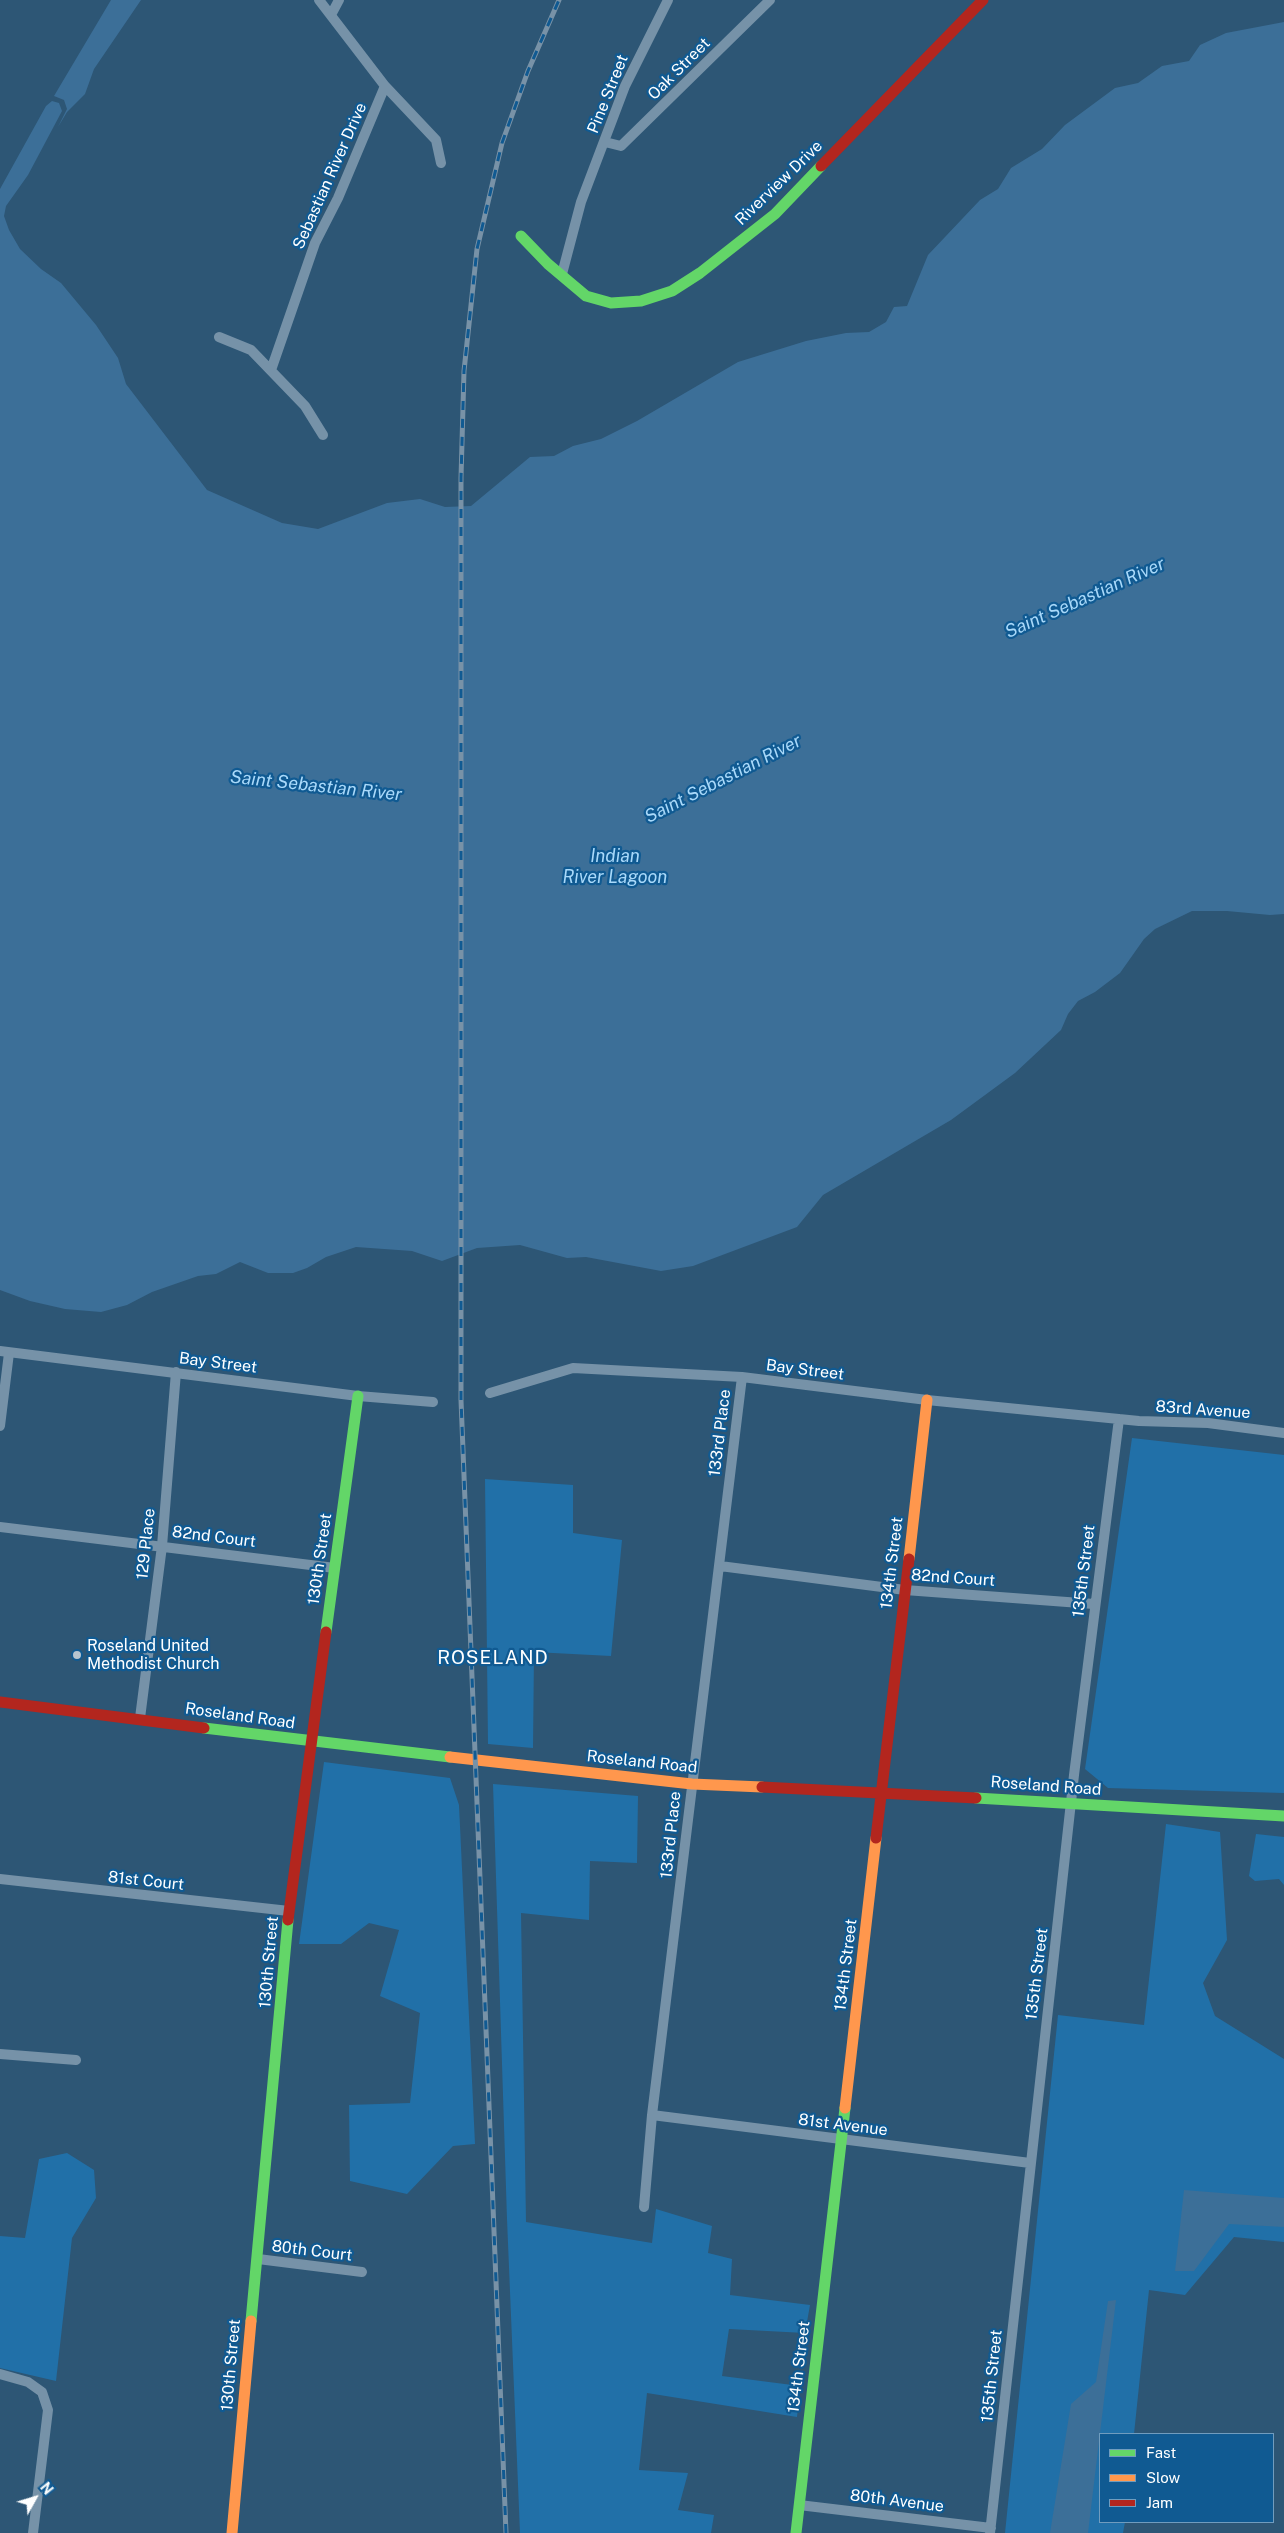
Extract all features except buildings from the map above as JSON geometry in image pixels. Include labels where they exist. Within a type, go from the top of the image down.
[{"type":"street","points":[[319,0],[385,86],[436,140],[441,163]]},
{"type":"street","points":[[332,15],[339,0]]},
{"type":"street","name":"Pine Street","points":[[562,274],[581,202],[625,86],[668,0]]},
{"type":"street","name":"Oak Street","points":[[604,142],[621,146],[770,0]]},
{"type":"street","name":"Riverview Drive","points":[[521,236],[548,264],[586,296],[611,303],[641,301],[672,291],[700,273],[775,214],[945,37],[984,0]]},
{"type":"street","name":"Sebastian River Drive","points":[[271,370],[315,243],[338,198],[385,86]]},
{"type":"street","points":[[219,337],[250,350],[305,406],[323,435]]},
{"type":"street","points":[[0,1426],[5,1352]]},
{"type":"street","name":"Bay Street","points":[[5,1352],[358,1396],[433,1402]]},
{"type":"street","name":"Bay Street","points":[[490,1393],[573,1368],[742,1377],[927,1400],[1120,1419]]},
{"type":"street","name":"129 Place","points":[[140,1718],[162,1546],[176,1372]]},
{"type":"street","name":"133rd Place","points":[[644,2207],[652,2115],[742,1377]]},
{"type":"street","name":"130th Street","points":[[232,2533],[289,1911],[358,1396]]},
{"type":"street","name":"134th Street","points":[[796,2533],[927,1400]]},
{"type":"street","name":"83rd Avenue","points":[[1120,1419],[1208,1422],[1284,1433]]},
{"type":"street","name":"135th Street","points":[[990,2530],[1094,1604],[1120,1419]]},
{"type":"street","name":"82nd Court","points":[[0,1527],[335,1568]]},
{"type":"street","name":"82nd Court","points":[[720,1566],[905,1590],[1094,1604]]},
{"type":"street","name":"Roseland Road","points":[[0,1702],[140,1718],[312,1742],[692,1784],[883,1792],[1284,1816]]},
{"type":"street","name":"81st Court","points":[[0,1880],[289,1911]]},
{"type":"street","points":[[0,2054],[76,2060]]},
{"type":"street","name":"81st Avenue","points":[[652,2115],[1030,2163]]},
{"type":"street","name":"80th Court","points":[[258,2259],[362,2272]]},
{"type":"street","points":[[0,2374],[28,2382],[42,2392],[48,2410],[33,2533]]},
{"type":"street","name":"80th Avenue","points":[[799,2505],[990,2530]]},
{"type":"shaded area","points":[[1132,1438],[1284,1455],[1284,1793],[1108,1788],[1085,1769]]},
{"type":"shaded area","points":[[485,1479],[573,1485],[573,1533],[622,1540],[611,1656],[534,1652],[533,1748],[488,1744]]},
{"type":"shaded area","points":[[324,1762],[450,1778],[459,1805],[475,2144],[453,2146],[407,2194],[350,2181],[349,2105],[410,2103],[420,2013],[380,1996],[399,1930],[369,1923],[341,1944],[299,1944]]},
{"type":"shaded area","points":[[493,1784],[638,1796],[637,1863],[590,1861],[589,1920],[521,1913],[526,2222],[652,2243],[656,2209],[712,2226],[708,2253],[732,2259],[730,2295],[810,2305],[805,2333],[729,2329],[722,2376],[800,2386],[797,2417],[647,2393],[639,2470],[688,2473],[678,2510],[714,2515],[711,2533],[520,2533],[507,2219]]},
{"type":"shaded area","points":[[1166,1824],[1220,1832],[1227,1940],[1203,1983],[1215,2016],[1284,2059],[1284,2242],[1234,2237],[1185,2295],[1149,2290],[1134,2433],[1099,2433],[1099,2523],[1125,2523],[1123,2533],[1005,2533],[1058,2015],[1144,2025]]},
{"type":"shaded area","points":[[1256,1834],[1284,1837],[1284,1885],[1279,1879],[1255,1881],[1249,1876]]},
{"type":"shaded area","points":[[67,2153],[94,2170],[96,2198],[72,2238],[56,2381],[0,2368],[0,2236],[25,2238],[39,2159]]},
{"type":"water","points":[[111,0],[141,0],[94,69],[85,94],[67,112],[58,127],[67,109],[64,100],[54,96]]},
{"type":"water","name":"Indian River Lagoon","points":[[1284,22],[1284,914],[1192,911],[1155,929],[1144,939],[1120,973],[1095,992],[1078,1001],[1068,1014],[1061,1030],[1015,1073],[951,1120],[823,1195],[797,1227],[693,1266],[661,1271],[586,1257],[567,1258],[520,1245],[477,1248],[442,1261],[412,1251],[356,1247],[326,1257],[307,1268],[293,1273],[268,1273],[240,1262],[216,1274],[198,1276],[152,1292],[127,1305],[101,1312],[65,1309],[30,1301],[0,1290],[0,189],[46,106],[52,101],[59,103],[62,111],[28,175],[6,206],[4,216],[9,230],[20,249],[41,269],[61,283],[96,325],[118,358],[126,384],[207,490],[282,523],[318,529],[387,503],[420,499],[445,507],[471,506],[530,457],[554,456],[573,446],[601,439],[637,421],[738,362],[806,341],[846,333],[869,332],[886,322],[894,307],[907,306],[928,255],[980,200],[998,189],[1011,168],[1042,149],[1065,125],[1115,88],[1138,83],[1162,66],[1189,61],[1200,45],[1226,33]]},
{"type":"water","points":[[1184,2190],[1284,2198],[1284,2227],[1229,2224],[1194,2271],[1175,2271]]},
{"type":"water","points":[[1116,2300],[1088,2533],[1050,2533],[1071,2404],[1096,2382],[1108,2301]]},
{"type":"railway","points":[[506,2533],[461,1400],[461,478],[464,371],[477,249],[502,143],[528,71],[559,0]]},
{"type":"traffic: fast","points":[[521,236],[548,264],[586,296],[611,303],[641,301],[672,291],[700,273],[775,214],[821,166]]},
{"type":"traffic: fast","points":[[326,1632],[358,1396]]},
{"type":"traffic: fast","points":[[204,1728],[450,1757]]},
{"type":"traffic: fast","points":[[976,1798],[1284,1816]]},
{"type":"traffic: fast","points":[[251,2321],[288,1920]]},
{"type":"traffic: fast","points":[[796,2533],[845,2108]]},
{"type":"traffic: slow","points":[[909,1559],[927,1400]]},
{"type":"traffic: slow","points":[[450,1757],[692,1784],[762,1787]]},
{"type":"traffic: slow","points":[[845,2108],[876,1838]]},
{"type":"traffic: slow","points":[[232,2533],[251,2321]]},
{"type":"traffic: jam","points":[[821,166],[983,0]]},
{"type":"traffic: jam","points":[[876,1838],[909,1559]]},
{"type":"traffic: jam","points":[[288,1920],[326,1632]]},
{"type":"traffic: jam","points":[[0,1702],[204,1728]]},
{"type":"traffic: jam","points":[[762,1787],[976,1798]]},
{"type":"place","name":"Roseland United Methodist Church","points":[[77,1655]]},
{"type":"district","name":"ROSELAND","points":[[493,1658]]},
{"type":"water label","name":"Saint Sebastian River","points":[[1085,598]]},
{"type":"water label","name":"Saint Sebastian River","points":[[723,779]]},
{"type":"water label","name":"Saint Sebastian River","points":[[316,786]]}]
